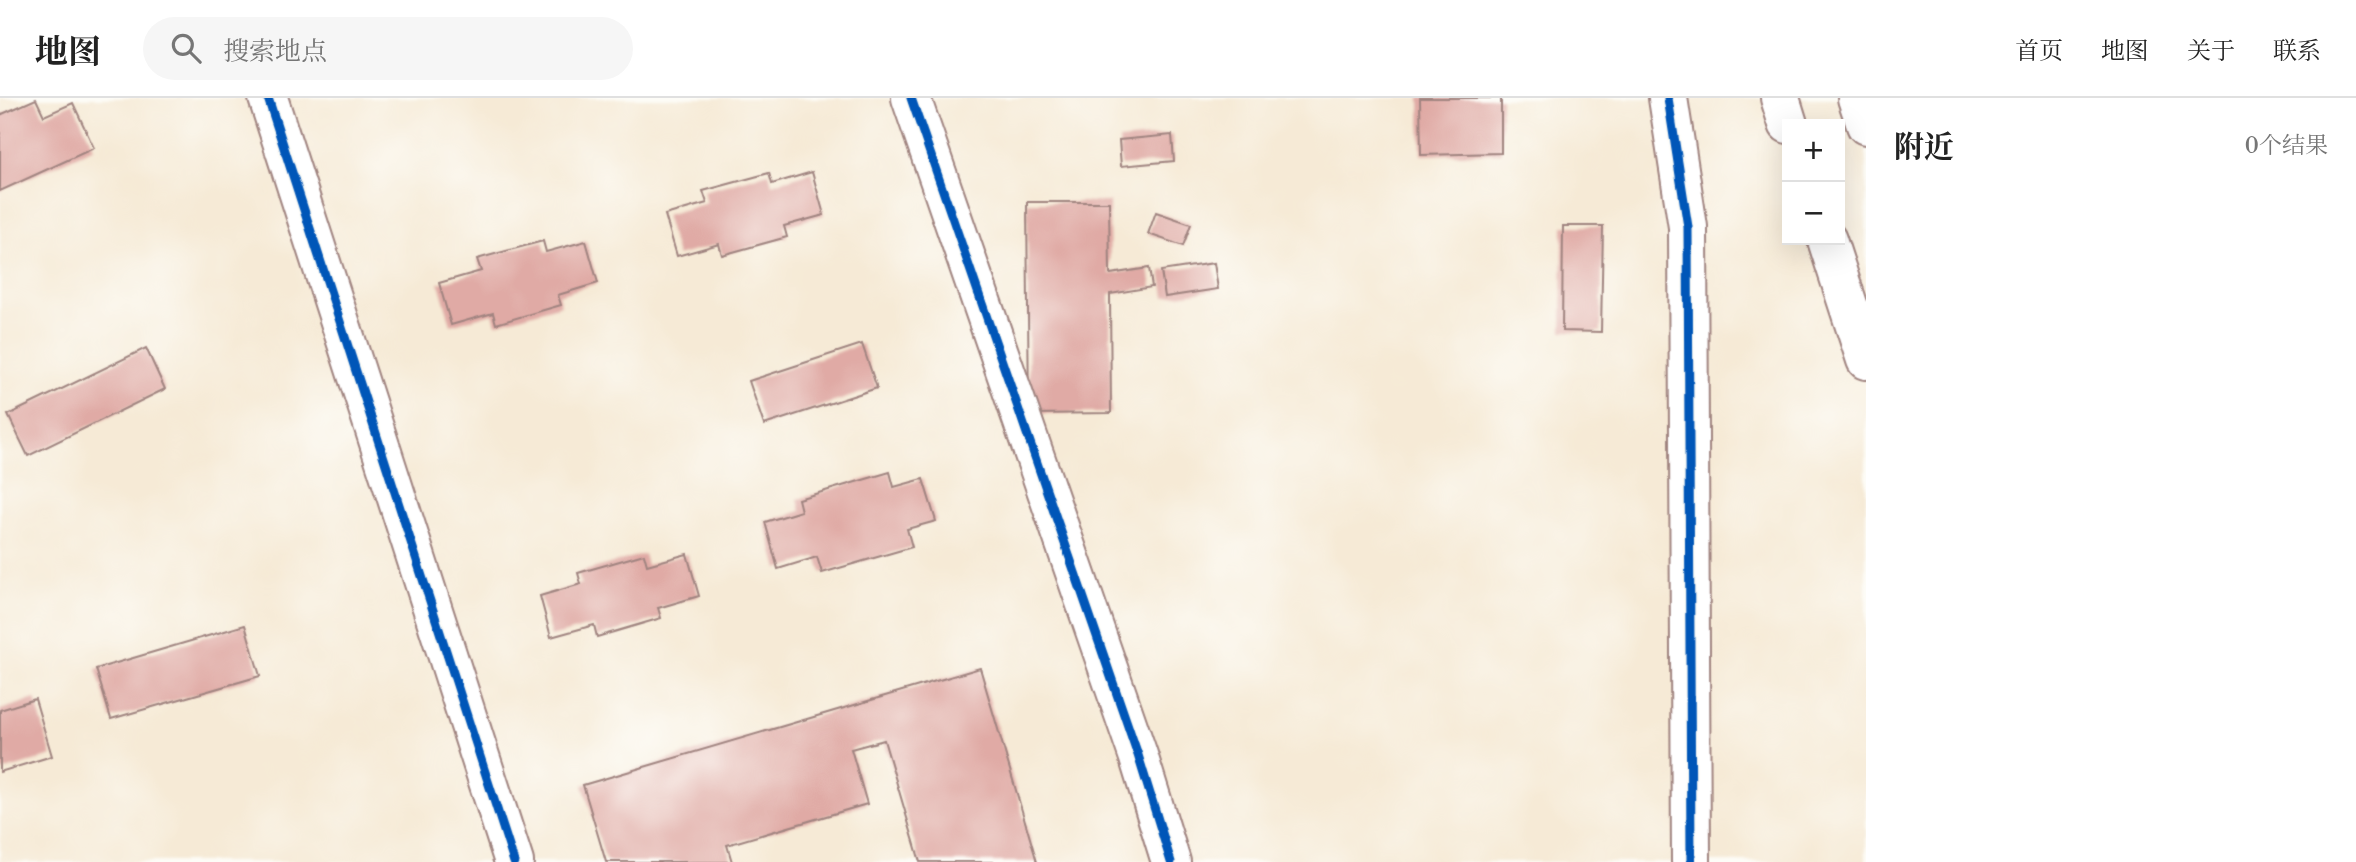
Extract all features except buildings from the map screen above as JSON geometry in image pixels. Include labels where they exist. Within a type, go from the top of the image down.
[{"type":"main road","points":[[268,98],[514,862]]},
{"type":"main road","points":[[911,98],[1138,755],[1171,862]]},
{"type":"main road","points":[[1668,98],[1688,227],[1690,862]]},
{"type":"main road","points":[[1780,98],[1786,119]]},
{"type":"main road","points":[[1857,98],[1866,125]]},
{"type":"main road","points":[[1828,245],[1866,360]]},
{"type":"cycle path","points":[[268,98],[514,862]]},
{"type":"cycle path","points":[[911,98],[1138,755],[1171,862]]},
{"type":"cycle path","points":[[1668,98],[1688,227],[1691,862]]}]
